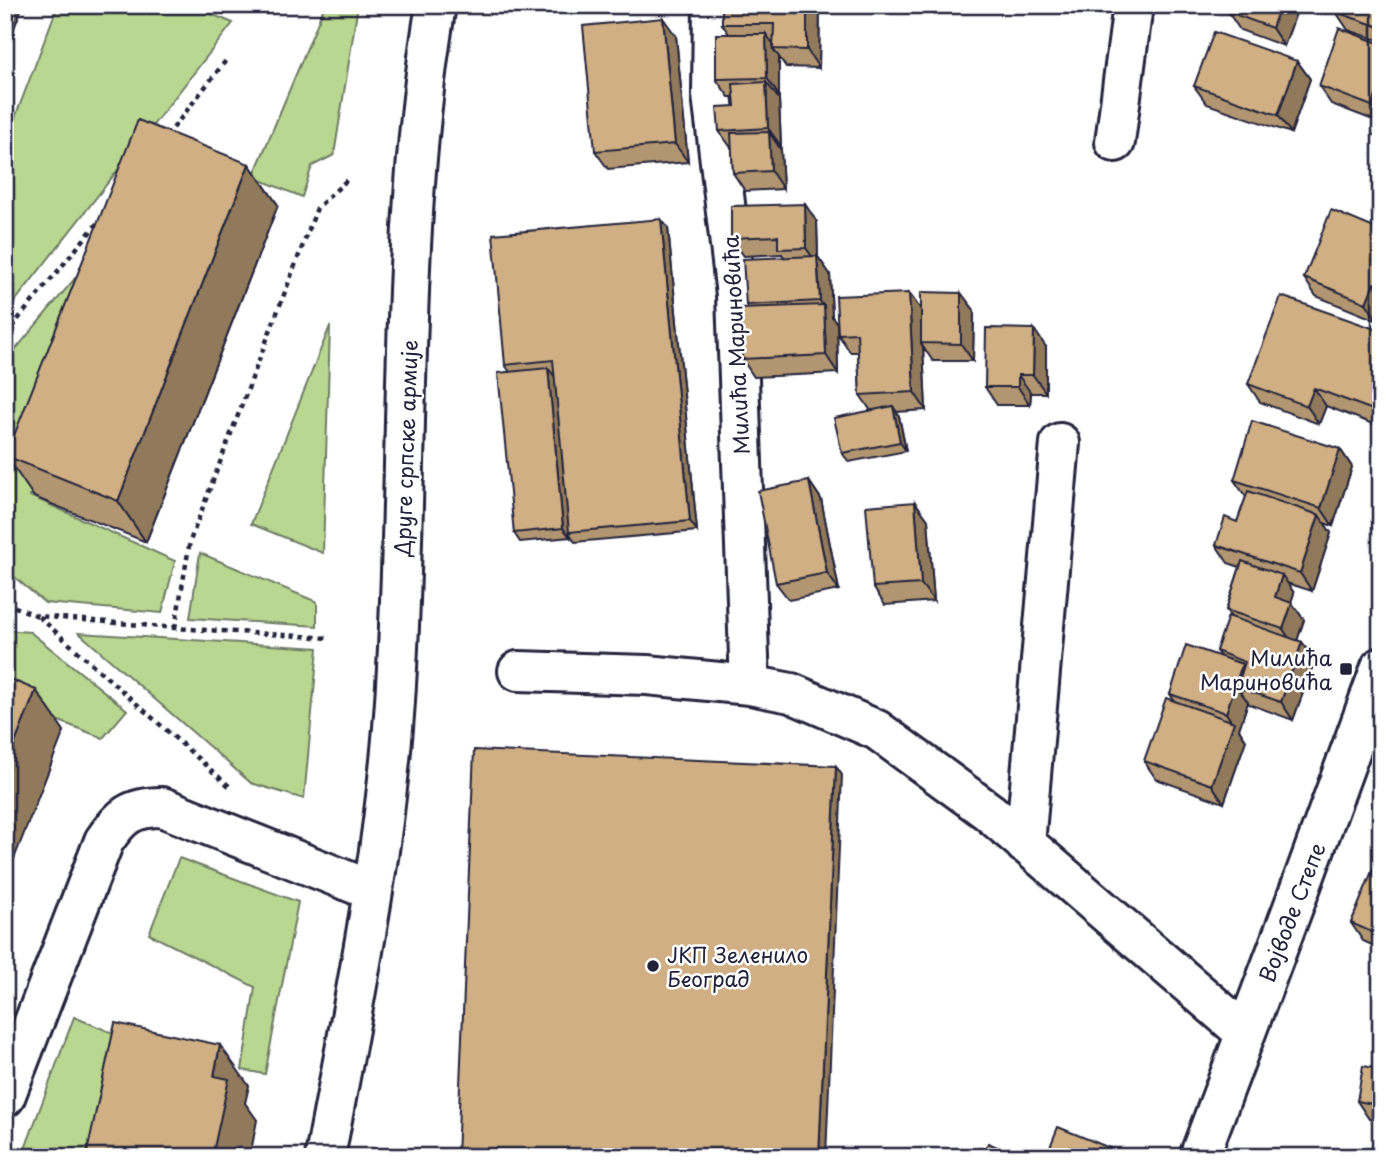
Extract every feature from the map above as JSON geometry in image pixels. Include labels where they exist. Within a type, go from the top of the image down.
[{"type":"street","name":"Друге српске армије","points":[[326,1157],[373,891],[387,788],[396,685],[411,275],[427,61],[436,5]]},
{"type":"street","name":"Милића Мариновића","points":[[713,5],[712,95],[736,295],[750,685]]},
{"type":"street","points":[[1115,142],[1133,5]]},
{"type":"street","points":[[1025,844],[1060,443]]},
{"type":"street","name":"Војводе Степе","points":[[1199,1157],[1381,667]]},
{"type":"street","points":[[518,671],[647,675],[750,685],[791,693],[877,730],[989,812],[1244,1032]]},
{"type":"street","points":[[5,1097],[104,841],[118,820],[131,812],[146,807],[162,807],[373,891]]},
{"type":"path","points":[[158,147],[227,59]]},
{"type":"path","points":[[175,628],[190,541],[317,208],[349,178]]},
{"type":"path","points":[[5,335],[106,212]]},
{"type":"path","points":[[5,603],[38,616],[331,638]]},
{"type":"path","points":[[38,616],[234,792]]},
{"type":"green space","points":[[58,5],[189,5],[233,23],[5,314],[5,144]]},
{"type":"green space","points":[[325,5],[358,5],[334,155],[312,166],[302,197],[253,177]]},
{"type":"green space","points":[[152,186],[30,496],[175,561],[162,613],[45,603],[5,569],[5,362]]},
{"type":"green space","points":[[330,326],[323,553],[251,524]]},
{"type":"green space","points":[[200,553],[317,602],[317,626],[190,618]]},
{"type":"green space","points":[[5,630],[30,632],[127,710],[103,738],[5,700]]},
{"type":"green space","points":[[79,633],[318,648],[304,799],[251,783]]},
{"type":"green space","points":[[179,858],[298,902],[265,1074],[242,1070],[255,987],[149,934]]},
{"type":"green space","points":[[74,1017],[142,1045],[115,1157],[22,1157]]},
{"type":"building","points":[[722,5],[807,5],[807,50],[773,49],[774,24],[722,24]]},
{"type":"building","points":[[1230,5],[1280,5],[1272,28],[1228,12]]},
{"type":"building","points":[[1338,5],[1381,5],[1380,27],[1336,12]]},
{"type":"building","points":[[663,18],[675,144],[595,151],[583,26]]},
{"type":"building","points":[[1339,28],[1381,44],[1381,83],[1372,106],[1319,86]]},
{"type":"building","points":[[1214,32],[1297,61],[1278,115],[1194,86]]},
{"type":"building","points":[[716,34],[766,34],[767,78],[716,79]]},
{"type":"building","points":[[766,82],[768,128],[719,131],[717,107],[735,106],[733,84]]},
{"type":"building","points":[[138,120],[249,164],[118,501],[6,456]]},
{"type":"building","points":[[1381,123],[1381,139],[1374,135]]},
{"type":"building","points":[[769,132],[771,171],[733,173],[731,133]]},
{"type":"building","points":[[805,204],[806,248],[778,249],[778,236],[731,238],[731,206]]},
{"type":"building","points":[[1331,210],[1374,228],[1381,211],[1381,286],[1374,283],[1366,303],[1304,278]]},
{"type":"building","points":[[661,219],[690,521],[569,532],[553,360],[505,365],[493,234]]},
{"type":"building","points":[[817,256],[820,301],[746,305],[743,259]]},
{"type":"building","points":[[921,292],[961,293],[961,344],[921,343]]},
{"type":"building","points":[[909,293],[914,392],[860,395],[857,333],[838,334],[836,296]]},
{"type":"building","points":[[1281,296],[1381,331],[1381,413],[1314,388],[1307,406],[1248,384]]},
{"type":"building","points":[[824,305],[826,355],[742,359],[740,308]]},
{"type":"building","points":[[986,328],[1034,329],[1033,375],[1018,375],[1018,387],[985,387]]},
{"type":"building","points":[[548,368],[563,528],[514,533],[498,373]]},
{"type":"building","points":[[893,406],[900,442],[842,453],[834,418]]},
{"type":"building","points":[[1252,421],[1340,449],[1321,508],[1234,480]]},
{"type":"building","points":[[809,481],[827,573],[776,583],[758,491]]},
{"type":"building","points":[[1248,491],[1319,515],[1300,573],[1216,545],[1225,517],[1237,522]]},
{"type":"building","points":[[915,502],[921,584],[873,587],[866,506]]},
{"type":"building","points":[[1242,561],[1282,575],[1275,597],[1292,603],[1283,629],[1226,610]]},
{"type":"building","points":[[1228,616],[1302,642],[1281,702],[1237,687],[1245,662],[1216,651]]},
{"type":"building","points":[[1186,645],[1242,664],[1226,713],[1170,694]]},
{"type":"building","points":[[5,677],[36,690],[5,768]]},
{"type":"building","points":[[1166,698],[1234,722],[1212,785],[1144,761]]},
{"type":"building","name":"ЈКП Зеленило Београд","points":[[474,750],[836,766],[819,1157],[457,1157]]},
{"type":"building","points":[[1377,859],[1381,860],[1381,936],[1351,923]]},
{"type":"building","points":[[115,1023],[220,1045],[214,1076],[229,1079],[212,1157],[86,1157]]},
{"type":"building","points":[[1363,1066],[1381,1069],[1381,1127],[1374,1126],[1378,1105],[1357,1101]]},
{"type":"building","points":[[1058,1127],[1127,1155],[1046,1157]]},
{"type":"building","points":[[988,1143],[1020,1157],[982,1157]]},
{"type":"place","name":"Милића Мариновића","points":[[1346,669]]},
{"type":"place","name":"ЈКП Зеленило Београд","points":[[653,966]]}]
